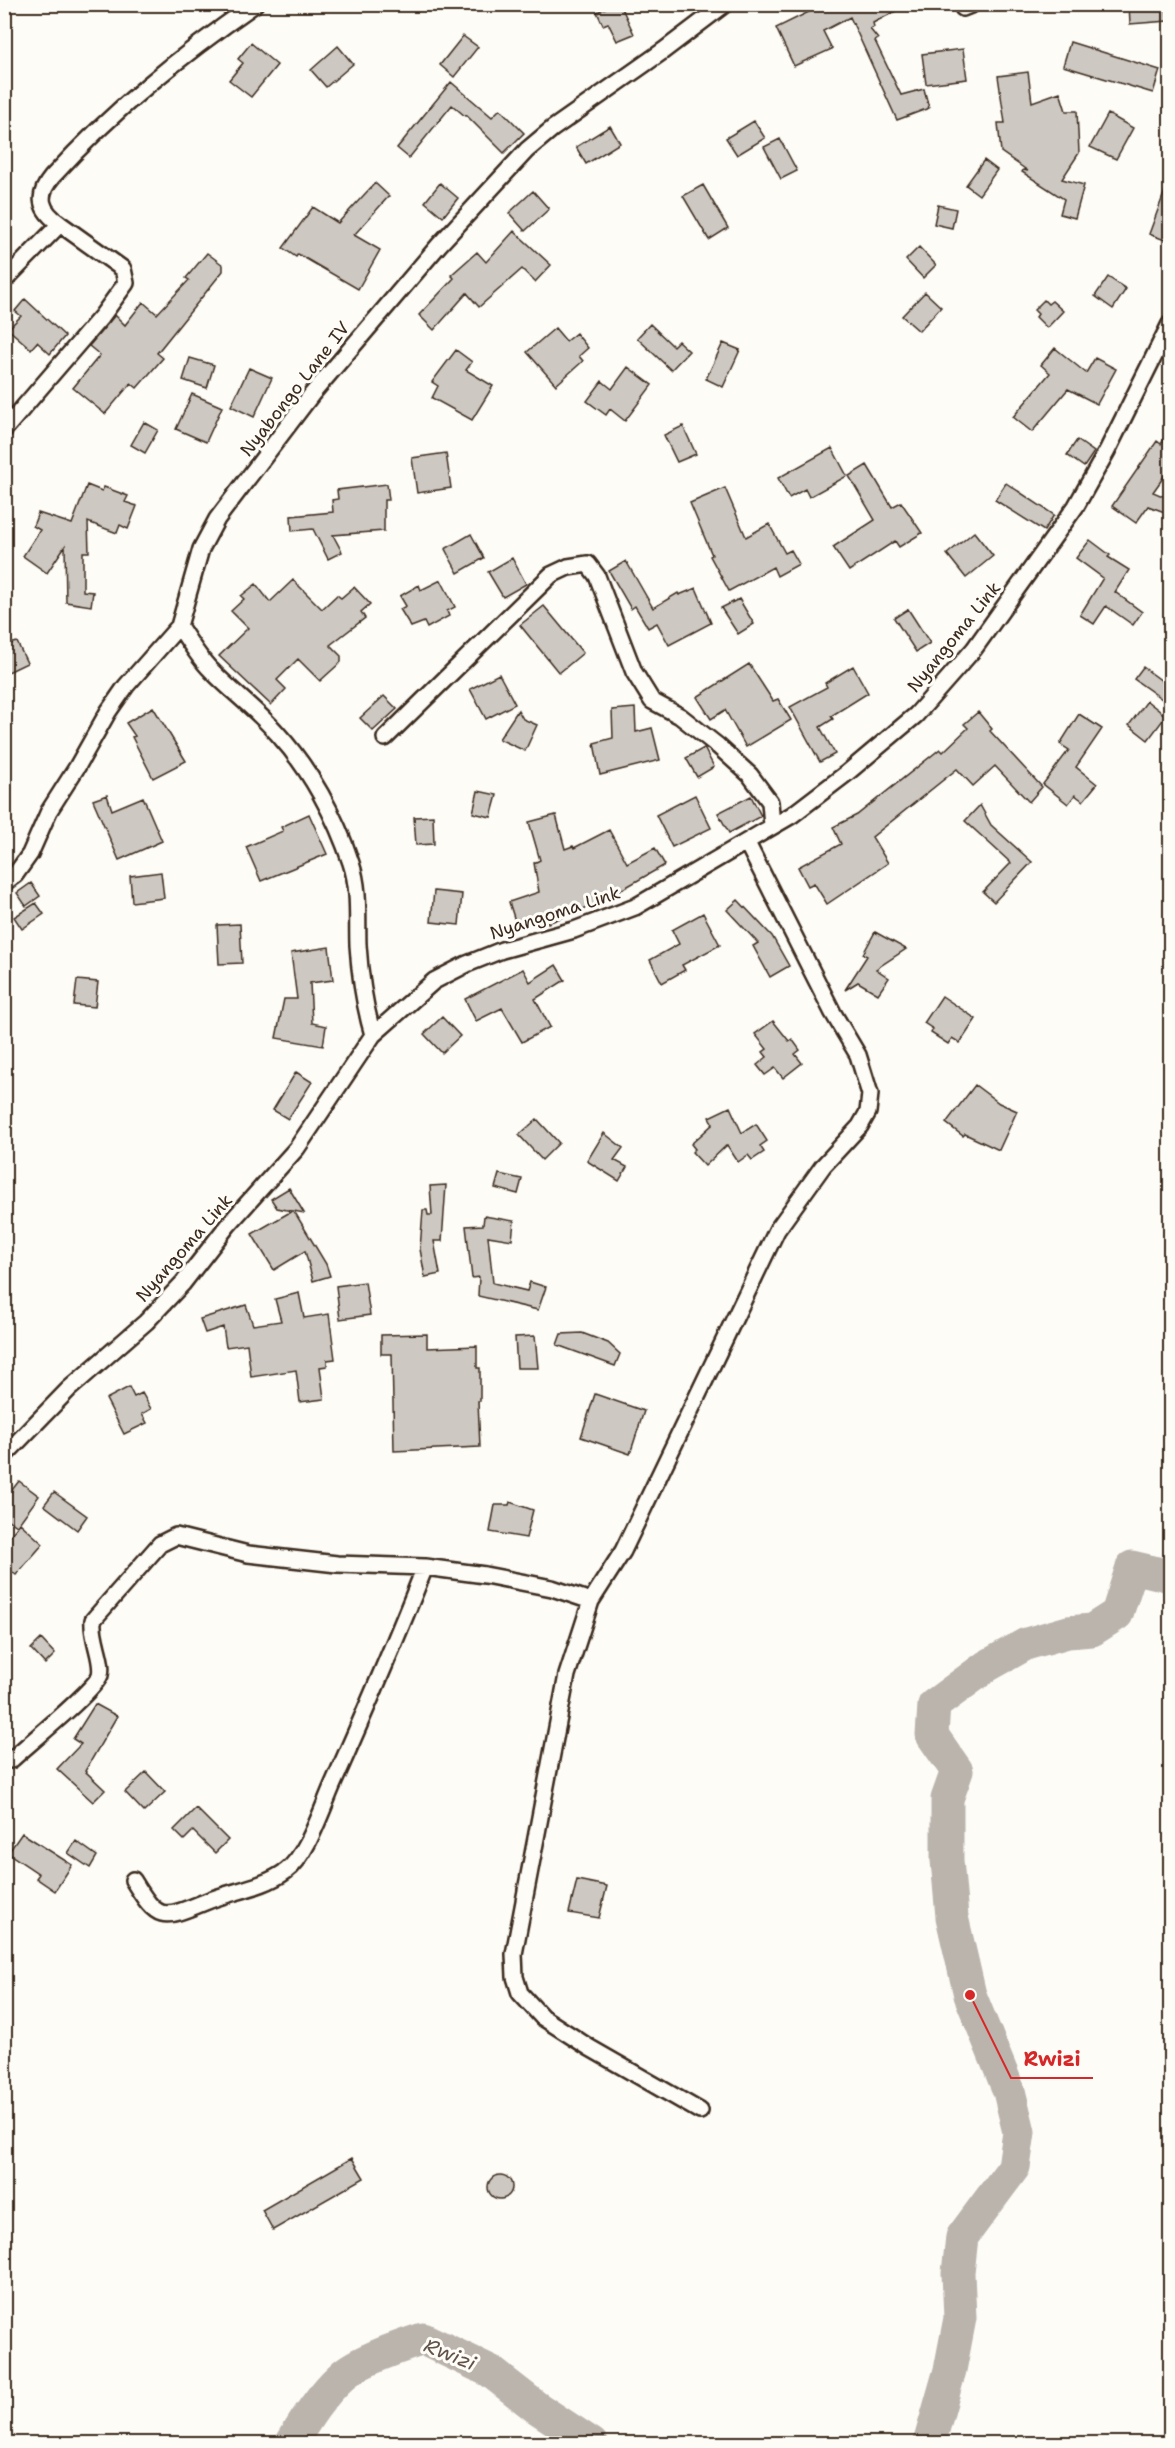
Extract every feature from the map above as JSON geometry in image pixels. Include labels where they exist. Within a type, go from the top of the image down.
[{"type":"street","points":[[4,430],[102,316],[126,283],[126,274],[123,269],[47,215],[41,195],[45,185],[111,115],[211,34],[255,4]]},
{"type":"street","name":"Nyabongo Lane IV","points":[[4,883],[15,875],[30,854],[49,811],[108,712],[126,687],[179,626],[201,549],[218,519],[312,394],[439,245],[527,150],[552,129],[725,4]]},
{"type":"street","points":[[4,281],[60,224]]},
{"type":"street","name":"Nyangoma Link","points":[[4,1456],[69,1389],[146,1322],[183,1283],[228,1226],[297,1148],[373,1035],[434,981],[502,950],[574,930],[635,907],[792,815],[916,715],[974,649],[1076,506],[1107,451],[1170,324]]},
{"type":"street","points":[[385,738],[551,575],[568,567],[588,564],[597,576],[634,672],[652,701],[680,716],[750,775],[770,802],[772,826]]},
{"type":"street","points":[[179,626],[210,669],[275,730],[293,751],[319,793],[341,836],[358,890],[358,945],[362,998],[373,1035]]},
{"type":"street","points":[[700,2111],[590,2048],[542,2017],[520,1993],[515,1977],[515,1944],[565,1685],[591,1601],[623,1551],[777,1230],[823,1166],[860,1126],[868,1112],[870,1094],[858,1055],[833,1013],[747,843]]},
{"type":"street","points":[[11,1760],[87,1691],[100,1675],[100,1661],[92,1632],[93,1620],[160,1544],[168,1538],[176,1536],[190,1538],[248,1554],[337,1564],[425,1567],[552,1588],[591,1601]]},
{"type":"street","points":[[133,1880],[151,1908],[159,1913],[179,1912],[221,1895],[260,1884],[286,1871],[307,1844],[383,1674],[425,1567]]},
{"type":"building","points":[[613,4],[620,4],[634,34],[617,41],[608,23],[603,25],[597,12]]},
{"type":"building","points":[[825,4],[909,4],[873,23],[874,27],[870,29],[878,39],[875,41],[901,95],[924,89],[929,108],[897,120],[850,17],[823,31],[832,49],[794,66],[776,28]]},
{"type":"building","points":[[1129,4],[1167,4],[1168,21],[1130,24]]},
{"type":"building","points":[[463,36],[478,47],[454,77],[440,65]]},
{"type":"building","points":[[1070,42],[1160,70],[1153,93],[1063,66]]},
{"type":"building","points":[[251,43],[277,65],[251,97],[229,80],[243,63],[238,59]]},
{"type":"building","points":[[338,46],[353,64],[326,87],[311,70]]},
{"type":"building","points":[[963,49],[967,79],[926,84],[922,54]]},
{"type":"building","points":[[1028,72],[1032,102],[1060,92],[1066,111],[1077,111],[1079,153],[1062,179],[1084,185],[1075,218],[1060,214],[1064,199],[1022,172],[1023,170],[1028,171],[1001,152],[998,123],[1005,123],[998,76]]},
{"type":"building","points":[[451,82],[492,117],[500,109],[524,133],[504,153],[466,115],[452,105],[409,158],[397,148]]},
{"type":"building","points":[[1108,114],[1133,128],[1116,159],[1090,147]]},
{"type":"building","points":[[754,121],[765,138],[737,155],[726,138]]},
{"type":"building","points":[[610,126],[620,143],[586,164],[576,147]]},
{"type":"building","points":[[780,139],[797,171],[781,179],[764,147]]},
{"type":"building","points":[[984,160],[997,170],[979,195],[966,185]]},
{"type":"building","points":[[1170,181],[1170,242],[1149,234]]},
{"type":"building","points":[[375,183],[389,196],[354,235],[380,250],[358,289],[298,254],[296,257],[283,248],[313,207],[338,223]]},
{"type":"building","points":[[440,183],[458,198],[443,217],[425,202]]},
{"type":"building","points":[[703,185],[728,228],[709,240],[683,196]]},
{"type":"building","points":[[533,191],[549,209],[525,231],[509,213]]},
{"type":"building","points":[[938,205],[956,209],[952,228],[934,224]]},
{"type":"building","points":[[514,231],[551,265],[535,282],[522,269],[479,307],[467,293],[434,330],[419,315],[454,278],[451,275],[477,252],[486,262]]},
{"type":"building","points":[[919,247],[936,265],[923,278],[906,260]]},
{"type":"building","points":[[207,253],[223,265],[223,271],[157,353],[163,358],[137,388],[131,383],[105,414],[73,388],[100,355],[89,346],[115,315],[125,325],[143,302],[157,314],[189,280],[186,278]]},
{"type":"building","points":[[1108,277],[1126,289],[1113,309],[1095,296]]},
{"type":"building","points":[[925,292],[941,307],[919,331],[902,316]]},
{"type":"building","points":[[25,299],[65,336],[50,354],[37,342],[31,349],[8,329],[21,316],[15,311]]},
{"type":"building","points":[[1044,300],[1048,304],[1052,301],[1063,311],[1047,328],[1036,317],[1038,314],[1034,310]]},
{"type":"building","points":[[650,324],[673,346],[678,341],[689,351],[671,370],[637,338]]},
{"type":"building","points":[[555,328],[566,341],[576,333],[588,348],[579,356],[583,361],[556,385],[527,352]]},
{"type":"building","points":[[723,343],[740,350],[723,387],[706,379]]},
{"type":"building","points":[[1055,348],[1086,373],[1095,358],[1116,369],[1097,404],[1068,389],[1032,432],[1013,417],[1050,373],[1041,365]]},
{"type":"building","points":[[456,350],[472,362],[466,370],[493,386],[472,420],[432,398],[438,386],[432,382]]},
{"type":"building","points":[[190,358],[214,365],[207,388],[183,380]]},
{"type":"building","points":[[628,367],[652,385],[625,421],[610,409],[606,415],[587,401],[602,381],[612,389]]},
{"type":"building","points":[[249,368],[272,378],[254,417],[231,406]]},
{"type":"building","points":[[192,394],[222,407],[206,442],[176,429]]},
{"type":"building","points":[[144,422],[158,430],[145,453],[131,445]]},
{"type":"building","points":[[683,426],[696,454],[677,462],[664,435]]},
{"type":"building","points":[[1170,431],[1170,468],[1153,492],[1170,499],[1170,514],[1148,506],[1136,523],[1112,506],[1157,441],[1161,444]]},
{"type":"building","points":[[1077,440],[1094,452],[1084,467],[1067,455]]},
{"type":"building","points":[[832,448],[847,476],[809,497],[805,489],[789,498],[778,478]]},
{"type":"building","points":[[446,453],[451,488],[417,493],[412,458]]},
{"type":"building","points":[[867,465],[892,507],[901,502],[922,533],[899,547],[895,541],[849,571],[833,547],[875,520],[849,476]]},
{"type":"building","points":[[1006,483],[1054,515],[1044,531],[995,500]]},
{"type":"building","points":[[387,484],[389,500],[384,500],[384,531],[333,535],[342,552],[328,559],[313,529],[292,531],[291,516],[333,512],[332,500],[338,499],[337,490]]},
{"type":"building","points":[[87,485],[102,491],[104,487],[128,496],[125,502],[137,506],[128,529],[120,525],[117,533],[88,522],[89,552],[83,552],[83,591],[93,592],[91,606],[66,602],[65,546],[47,573],[23,556],[40,530],[33,526],[38,513],[72,524]]},
{"type":"building","points":[[725,488],[746,537],[769,524],[785,553],[791,550],[799,564],[777,576],[773,567],[729,591],[710,556],[712,555],[690,503]]},
{"type":"building","points":[[974,532],[993,556],[966,578],[947,554]]},
{"type":"building","points":[[471,534],[484,558],[458,573],[445,549]]},
{"type":"building","points":[[1090,540],[1110,555],[1108,557],[1129,570],[1115,592],[1142,612],[1133,625],[1106,606],[1094,624],[1080,615],[1103,578],[1076,558]]},
{"type":"building","points":[[512,558],[526,584],[503,597],[488,572]]},
{"type":"building","points":[[626,561],[653,608],[678,593],[679,595],[696,588],[711,623],[669,645],[657,623],[648,628],[635,606],[631,609],[609,571]]},
{"type":"building","points":[[293,580],[322,609],[337,595],[341,598],[354,587],[370,604],[361,612],[365,618],[330,645],[341,656],[341,662],[320,681],[298,659],[277,680],[286,689],[271,705],[219,656],[248,628],[231,611],[244,599],[241,596],[256,584],[270,602]]},
{"type":"building","points":[[441,580],[455,607],[447,611],[449,616],[427,628],[424,622],[411,627],[400,609],[406,606],[400,596],[419,585],[421,590]]},
{"type":"building","points":[[739,599],[754,624],[738,634],[721,608]]},
{"type":"building","points":[[544,606],[583,653],[559,673],[520,625]]},
{"type":"building","points":[[908,609],[930,643],[916,652],[894,618]]},
{"type":"building","points":[[17,642],[27,663],[4,674],[4,645]]},
{"type":"building","points":[[749,664],[773,701],[778,699],[791,720],[746,747],[725,710],[711,719],[697,697]]},
{"type":"building","points":[[853,666],[868,693],[831,716],[833,719],[820,727],[835,754],[820,762],[790,707],[827,687],[825,683]]},
{"type":"building","points":[[1143,667],[1170,687],[1162,699],[1134,679]]},
{"type":"building","points":[[499,674],[515,704],[486,719],[470,689]]},
{"type":"building","points":[[384,696],[397,709],[373,731],[360,718]]},
{"type":"building","points":[[1147,701],[1166,716],[1148,740],[1129,725]]},
{"type":"building","points":[[153,707],[186,761],[153,778],[132,737],[135,736],[126,723]]},
{"type":"building","points":[[635,708],[636,732],[652,728],[660,760],[600,775],[594,743],[613,738],[612,710]]},
{"type":"building","points":[[518,710],[523,719],[537,725],[525,751],[499,739]]},
{"type":"building","points":[[978,712],[992,729],[990,731],[1042,787],[1029,802],[995,766],[973,786],[957,769],[872,837],[888,863],[827,904],[814,883],[808,886],[798,867],[841,844],[833,827],[857,815],[940,749],[943,752],[968,728],[964,724]]},
{"type":"building","points":[[1079,714],[1102,729],[1076,767],[1097,784],[1083,801],[1075,795],[1068,804],[1043,784],[1069,750],[1060,744]]},
{"type":"building","points":[[704,748],[714,767],[697,777],[686,758]]},
{"type":"building","points":[[478,791],[497,795],[491,817],[473,813]]},
{"type":"building","points":[[107,795],[112,810],[143,797],[162,841],[119,860],[93,800]]},
{"type":"building","points":[[695,795],[711,828],[672,847],[656,815]]},
{"type":"building","points":[[751,796],[761,816],[729,833],[718,813]]},
{"type":"building","points":[[980,805],[991,825],[1032,862],[994,902],[983,892],[1011,863],[965,821]]},
{"type":"building","points":[[309,814],[327,854],[261,881],[246,847],[283,831],[281,827]]},
{"type":"building","points":[[556,815],[565,849],[573,846],[574,848],[609,830],[627,863],[655,848],[665,865],[598,903],[548,923],[545,915],[516,924],[509,902],[539,892],[534,863],[540,860],[529,822]]},
{"type":"building","points":[[433,816],[434,844],[416,845],[414,817]]},
{"type":"building","points":[[161,872],[164,898],[132,902],[130,876]]},
{"type":"building","points":[[31,883],[40,896],[26,906],[17,893]]},
{"type":"building","points":[[434,891],[462,894],[459,925],[431,922]]},
{"type":"building","points":[[738,900],[772,936],[789,966],[770,977],[753,946],[758,943],[727,910]]},
{"type":"building","points":[[36,903],[44,914],[22,929],[14,917]]},
{"type":"building","points":[[703,913],[720,945],[682,965],[685,970],[662,983],[650,960],[679,944],[672,930]]},
{"type":"building","points":[[240,924],[242,963],[219,964],[217,925]]},
{"type":"building","points":[[875,932],[906,949],[876,969],[889,978],[878,994],[858,982],[845,990],[867,956],[863,954]]},
{"type":"building","points":[[329,947],[333,980],[310,983],[312,1023],[326,1026],[323,1046],[276,1038],[284,999],[297,999],[291,953]]},
{"type":"building","points":[[556,965],[565,980],[535,999],[550,1027],[522,1042],[502,1008],[476,1021],[465,999],[523,969],[530,982]]},
{"type":"building","points":[[77,980],[98,982],[95,1007],[74,1005]]},
{"type":"building","points":[[942,996],[976,1019],[960,1043],[952,1038],[948,1044],[931,1033],[933,1029],[924,1023]]},
{"type":"building","points":[[442,1017],[460,1036],[442,1053],[424,1034]]},
{"type":"building","points":[[773,1021],[789,1041],[792,1039],[800,1050],[795,1054],[802,1063],[783,1078],[775,1068],[765,1075],[757,1065],[767,1057],[763,1052],[767,1049],[755,1034]]},
{"type":"building","points":[[296,1072],[312,1082],[288,1119],[273,1110]]},
{"type":"building","points":[[975,1085],[999,1103],[1017,1111],[999,1150],[965,1134],[963,1136],[946,1123]]},
{"type":"building","points":[[730,1107],[742,1133],[756,1124],[767,1141],[760,1146],[764,1152],[752,1160],[748,1155],[738,1162],[727,1145],[705,1166],[692,1152],[695,1149],[691,1144],[713,1124],[709,1117]]},
{"type":"building","points":[[537,1119],[559,1143],[542,1160],[519,1135]]},
{"type":"building","points":[[604,1133],[623,1148],[614,1160],[627,1167],[619,1181],[587,1161]]},
{"type":"building","points":[[499,1174],[522,1179],[518,1194],[495,1188]]},
{"type":"building","points":[[446,1185],[442,1241],[434,1241],[440,1274],[425,1277],[420,1249],[423,1210],[427,1210],[428,1215],[432,1215],[430,1186]]},
{"type":"building","points":[[289,1188],[304,1213],[294,1211],[326,1264],[330,1276],[313,1281],[305,1251],[274,1270],[252,1234],[292,1211],[277,1208],[271,1199]]},
{"type":"building","points":[[484,1216],[514,1221],[512,1240],[488,1236],[493,1283],[527,1291],[530,1282],[546,1287],[538,1310],[478,1296],[479,1277],[472,1278],[466,1226],[483,1225]]},
{"type":"building","points":[[365,1282],[370,1315],[340,1319],[336,1286]]},
{"type":"building","points":[[299,1293],[304,1318],[329,1314],[335,1359],[327,1360],[327,1366],[320,1367],[324,1399],[300,1402],[296,1370],[251,1377],[247,1344],[226,1347],[223,1327],[205,1333],[200,1319],[246,1305],[253,1325],[281,1321],[275,1299]]},
{"type":"building","points":[[582,1333],[608,1343],[620,1354],[615,1366],[557,1345],[561,1334]]},
{"type":"building","points":[[427,1334],[427,1348],[477,1346],[477,1368],[480,1368],[480,1401],[478,1401],[480,1447],[394,1451],[392,1354],[381,1354],[381,1335]]},
{"type":"building","points":[[535,1336],[538,1368],[517,1368],[515,1337]]},
{"type":"building","points":[[129,1387],[134,1397],[142,1393],[151,1409],[142,1414],[147,1423],[124,1434],[106,1399]]},
{"type":"building","points":[[595,1394],[644,1411],[630,1454],[581,1437]]},
{"type":"building","points":[[19,1481],[39,1496],[17,1526],[4,1517],[4,1500]]},
{"type":"building","points":[[54,1492],[87,1516],[77,1530],[44,1505]]},
{"type":"building","points":[[510,1502],[533,1510],[526,1538],[490,1532],[495,1505],[509,1505]]},
{"type":"building","points":[[20,1523],[43,1544],[16,1575],[4,1565],[4,1543]]},
{"type":"building","points":[[41,1639],[55,1654],[45,1664],[31,1649]]},
{"type":"building","points":[[95,1704],[117,1716],[85,1771],[105,1790],[93,1802],[57,1769],[81,1744],[73,1739]]},
{"type":"building","points":[[146,1772],[165,1792],[144,1812],[125,1792]]},
{"type":"building","points":[[196,1808],[228,1840],[215,1853],[193,1831],[184,1840],[174,1830]]},
{"type":"building","points":[[22,1833],[72,1865],[55,1891],[36,1878],[39,1874],[8,1853]]},
{"type":"building","points":[[76,1841],[97,1856],[90,1868],[68,1853]]},
{"type":"building","points":[[577,1880],[607,1886],[599,1918],[569,1913]]},
{"type":"building","points":[[352,2158],[364,2178],[273,2230],[262,2210]]},
{"type":"building","points":[[500,2175],[509,2178],[512,2187],[509,2196],[500,2199],[491,2196],[488,2187],[491,2178]]},
{"type":"waterway","name":"Rwizi","points":[[929,2444],[950,2370],[960,2318],[958,2273],[962,2237],[1014,2167],[1019,2132],[1009,2091],[970,1995],[952,1917],[947,1860],[947,1799],[957,1771],[932,1735],[934,1705],[987,1666],[1026,1644],[1068,1632],[1092,1630],[1117,1614],[1132,1567],[1170,1576]]},
{"type":"waterway","name":"Rwizi","points":[[291,2444],[321,2399],[349,2370],[380,2354],[423,2339],[490,2371],[536,2407],[592,2444]]},
{"type":"place","name":"Rwizi","points":[[970,1995]]}]
